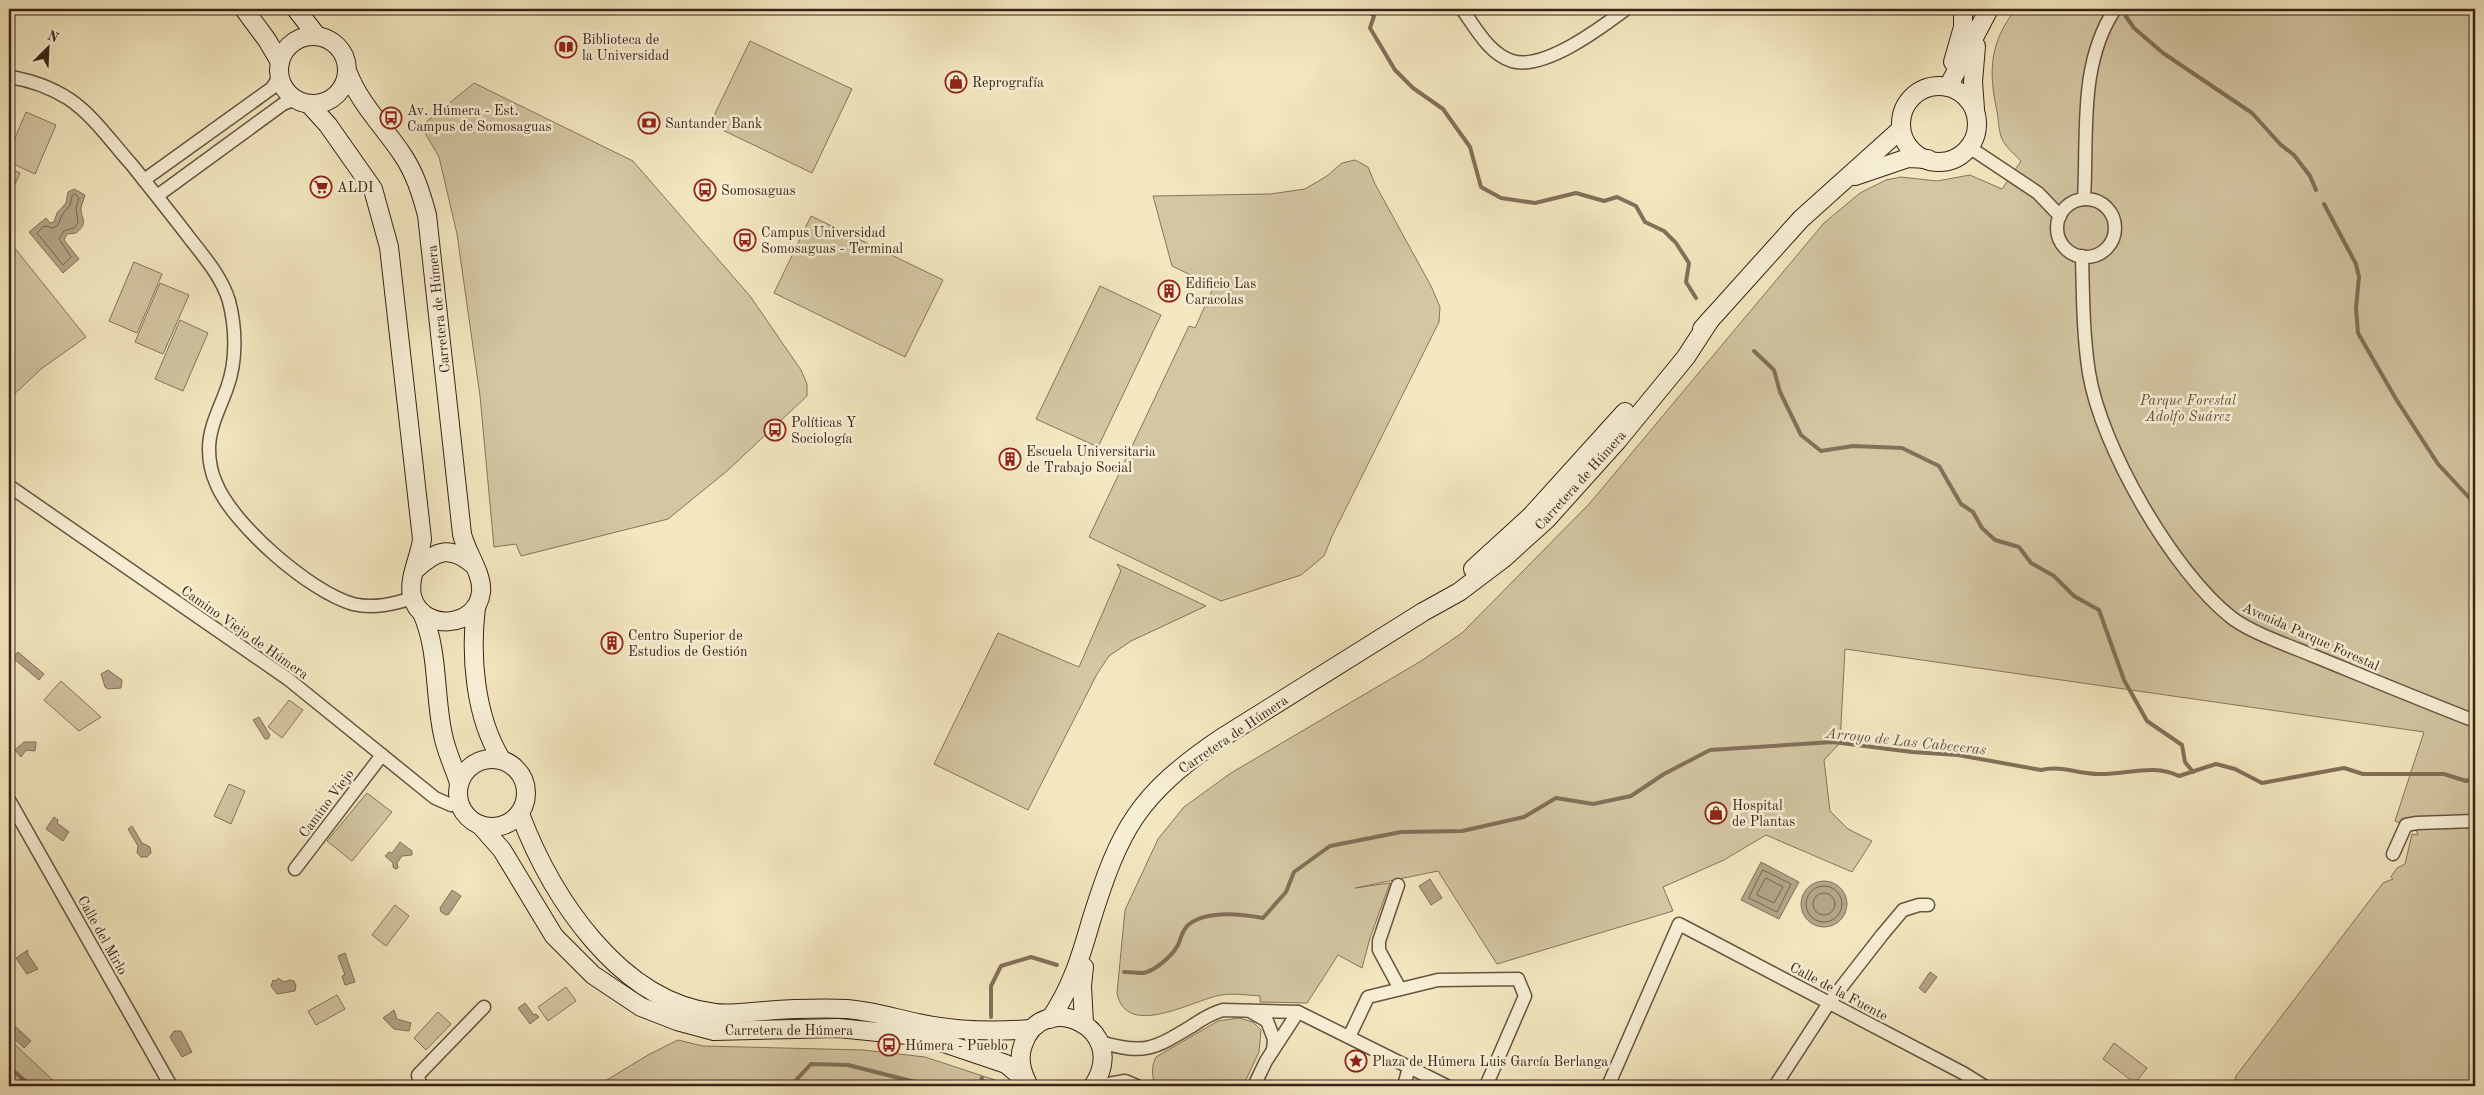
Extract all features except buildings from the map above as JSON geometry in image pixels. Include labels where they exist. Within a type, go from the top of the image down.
[{"type":"street","points":[[244,9],[267,40],[280,69],[285,90],[328,125],[373,189],[382,216],[389,247],[422,539],[421,554],[411,586],[417,605],[429,628],[443,735],[459,783],[460,805],[467,816],[480,825],[490,827],[504,825],[520,814],[526,799],[526,786],[522,775],[512,764],[501,759],[486,759],[472,765],[459,783]]},
{"type":"street","points":[[296,9],[317,36]]},
{"type":"street","points":[[1462,9],[1483,38],[1496,51],[1512,61],[1525,62],[1538,60],[1557,53],[1626,9]]},
{"type":"street","points":[[1945,87],[1960,41],[1964,16],[1963,9]]},
{"type":"street","points":[[1945,87],[1989,9]]},
{"type":"street","points":[[2084,199],[2087,152],[2086,102],[2090,73],[2097,45],[2106,21],[2114,9]]},
{"type":"street","points":[[1976,112],[1963,94],[1945,87],[1923,90],[1912,98],[1904,111],[1900,130],[1905,142],[1915,152],[1930,160],[1951,159],[1969,147],[1976,134],[1976,112],[1973,61],[1980,26]]},
{"type":"street","points":[[144,180],[272,88],[287,47],[304,37],[317,36],[332,41],[342,51],[347,62],[348,73],[343,88],[331,100],[283,104],[157,196]]},
{"type":"street","name":"Carretera de Húmera","points":[[348,73],[360,99],[403,155],[419,186],[431,248],[462,534],[466,550],[474,565]]},
{"type":"street","points":[[9,77],[39,83],[69,99],[92,118],[157,196],[215,272],[228,300],[233,325],[234,350],[231,375],[210,430],[210,466],[216,484],[230,508],[266,548],[309,581],[353,604],[374,607],[417,605],[435,620],[450,622],[465,617],[476,607]]},
{"type":"street","name":"Carretera de Húmera","points":[[1050,1019],[1070,986],[1108,868],[1117,846],[1136,813],[1159,787],[1191,759],[1220,739],[1423,612],[1459,592],[1504,558],[1547,519],[1675,371],[1710,320],[1801,219],[1900,130]]},
{"type":"street","points":[[1969,147],[2038,193],[2060,216]]},
{"type":"street","name":"Carretera de Húmera","points":[[1843,181],[1908,158],[1930,160]]},
{"type":"street","points":[[2084,199],[2093,199],[2108,208],[2115,224],[2112,241],[2106,248],[2091,256],[2082,256],[2066,249],[2058,233],[2060,216],[2069,204],[2084,199]]},
{"type":"street","name":"Avenida Parque Forestal","points":[[2082,256],[2084,316],[2089,374],[2107,433],[2155,526],[2203,591],[2233,619],[2276,640],[2475,721]]},
{"type":"street","name":"Camino Viejo de Húmera","points":[[9,486],[288,679],[435,798],[451,805],[460,805]]},
{"type":"street","points":[[416,569],[431,555],[448,552],[464,556],[474,565],[481,578],[482,593],[476,607],[474,625],[477,685],[484,725],[501,759]]},
{"type":"street","name":"Camino Viejo","points":[[294,869],[382,756]]},
{"type":"street","name":"Calle del Mirlo","points":[[10,802],[171,1086]]},
{"type":"street","name":"Carretera de Húmera","points":[[520,814],[528,837],[556,889],[616,966],[646,989],[679,1004],[715,1013],[847,1009],[882,1013],[918,1023],[947,1035],[1006,1064],[1028,1084]]},
{"type":"street","points":[[2394,854],[2406,826],[2417,823],[2475,821]]},
{"type":"street","name":"Carretera de Húmera","points":[[480,825],[502,850],[537,911],[554,936],[593,974],[640,1007],[677,1021],[714,1031],[838,1028],[908,1034],[947,1035],[1031,1029]]},
{"type":"street","points":[[1398,885],[1379,942],[1379,950],[1400,989]]},
{"type":"street","points":[[1775,1086],[1829,1003],[1903,910],[1919,905],[1928,905]]},
{"type":"street","name":"Calle de la Fuente","points":[[1608,1086],[1679,924],[1963,1073],[1984,1086]]},
{"type":"street","name":"Carretera de Húmera","points":[[1084,1023],[1082,986],[1088,933]]},
{"type":"street","points":[[1349,1037],[1368,997],[1438,980],[1518,979],[1525,996],[1486,1086]]},
{"type":"street","points":[[423,1086],[420,1084],[418,1074],[484,1007]]},
{"type":"street","points":[[1100,1042],[1122,1048],[1147,1049],[1162,1044],[1212,1013],[1224,1010],[1246,1009],[1298,1012],[1447,1086]]},
{"type":"street","points":[[1246,1009],[1267,1021],[1274,1039],[1272,1051]]},
{"type":"street","points":[[1255,1086],[1272,1051],[1298,1012]]},
{"type":"street","points":[[1028,1084],[1021,1067],[1020,1053],[1031,1029],[1050,1019],[1068,1017],[1084,1023],[1094,1032],[1100,1042],[1104,1060],[1095,1086]]},
{"type":"street","points":[[1404,1086],[1409,1067]]},
{"type":"street","points":[[1095,1086],[1125,1081],[1138,1086]]},
{"type":"green space","name":"Parque Forestal Adolfo Suárez","points":[[2016,9],[2475,9],[2475,1086],[2234,1086],[2236,1076],[2383,883],[2393,879],[2391,877],[2397,868],[2405,864],[2412,834],[2418,835],[2416,830],[2395,821],[2424,732],[1845,649],[1840,743],[1824,760],[1830,811],[1848,829],[1872,841],[1852,872],[1766,835],[1724,860],[1663,887],[1673,911],[1497,964],[1438,871],[1355,888],[1390,883],[1370,938],[1362,968],[1338,955],[1307,1003],[1260,1002],[1260,996],[1230,994],[1209,998],[1162,1014],[1146,1016],[1133,1014],[1123,1007],[1117,993],[1125,910],[1158,839],[1184,807],[1231,773],[1421,661],[1462,633],[1590,503],[1824,223],[1860,193],[1886,180],[1901,177],[1937,181],[1970,175],[2002,189],[2021,161],[2003,141],[1999,130],[1994,96],[1993,57],[2001,33]]},
{"type":"green space","points":[[750,41],[852,89],[812,173],[710,124]]},
{"type":"green space","points":[[474,83],[633,161],[750,296],[801,370],[807,384],[807,396],[727,471],[668,519],[521,556],[516,544],[494,547],[480,396],[457,234],[439,157],[421,126]]},
{"type":"green space","points":[[26,112],[56,125],[35,174],[9,162],[9,152]]},
{"type":"green space","points":[[1355,160],[1368,167],[1375,184],[1431,286],[1440,307],[1439,322],[1332,536],[1324,556],[1301,575],[1221,601],[1089,537],[1189,326],[1195,328],[1214,286],[1172,266],[1153,196],[1270,194],[1305,189],[1327,176],[1342,163]]},
{"type":"green space","points":[[9,168],[20,173],[9,198]]},
{"type":"green space","points":[[811,216],[943,280],[905,357],[774,293]]},
{"type":"green space","points":[[9,241],[86,337],[41,369],[9,399]]},
{"type":"green space","points":[[134,262],[162,274],[137,333],[109,321]]},
{"type":"green space","points":[[160,283],[189,295],[163,354],[135,342]]},
{"type":"green space","points":[[1100,286],[1161,315],[1098,447],[1036,419]]},
{"type":"green space","points":[[180,320],[208,333],[183,391],[155,379]]},
{"type":"green space","points":[[1117,564],[1206,606],[1131,641],[1109,656],[1097,674],[1028,810],[934,764],[998,633],[1079,667],[1121,571]]},
{"type":"green space","points":[[61,681],[101,717],[79,731],[44,700]]},
{"type":"green space","points":[[289,700],[303,710],[282,738],[268,727]]},
{"type":"green space","points":[[229,784],[245,791],[231,824],[214,816]]},
{"type":"green space","points":[[367,793],[392,812],[352,861],[327,841]]},
{"type":"green space","points":[[395,905],[409,916],[386,946],[372,935]]},
{"type":"green space","points":[[566,987],[576,1001],[548,1021],[538,1007]]},
{"type":"green space","points":[[337,995],[345,1009],[316,1025],[308,1011]]},
{"type":"green space","points":[[438,1012],[451,1024],[426,1050],[414,1038]]},
{"type":"green space","points":[[1239,1018],[1253,1022],[1261,1030],[1259,1052],[1243,1086],[1155,1085],[1152,1071],[1156,1057],[1218,1021]]},
{"type":"green space","points":[[9,1039],[59,1086],[9,1086]]},
{"type":"green space","points":[[678,1040],[703,1046],[863,1050],[925,1057],[998,1081],[1003,1086],[597,1086],[648,1055]]},
{"type":"green space","points":[[2114,1043],[2147,1068],[2135,1083],[2103,1059]]},
{"type":"water","points":[[74,189],[85,195],[81,207],[83,226],[76,233],[67,234],[64,240],[79,259],[63,273],[29,232],[46,218],[50,223],[54,222],[57,213],[66,203],[68,192]]},
{"type":"water","points":[[18,652],[44,674],[39,680],[13,658]]},
{"type":"water","points":[[108,670],[122,680],[121,688],[108,689],[105,687],[101,674]]},
{"type":"water","points":[[259,717],[270,735],[268,739],[265,739],[253,720]]},
{"type":"water","points":[[24,742],[36,742],[35,751],[26,750],[21,757],[15,750]]},
{"type":"water","points":[[54,817],[58,820],[57,823],[69,832],[63,841],[46,829]]},
{"type":"water","points":[[132,826],[142,843],[150,847],[151,853],[147,857],[141,857],[137,853],[138,846],[128,829]]},
{"type":"water","points":[[400,842],[412,851],[412,855],[402,856],[397,863],[398,868],[395,869],[393,863],[385,856],[389,852],[392,853]]},
{"type":"water","points":[[1761,862],[1799,882],[1779,919],[1741,900]]},
{"type":"water","points":[[1430,879],[1442,898],[1431,905],[1419,886]]},
{"type":"water","points":[[1824,881],[1837,885],[1843,891],[1847,904],[1843,917],[1837,923],[1824,927],[1811,923],[1805,917],[1801,904],[1805,891],[1811,885]]},
{"type":"water","points":[[452,890],[461,896],[449,914],[446,915],[441,912],[440,908]]},
{"type":"water","points":[[28,950],[27,953],[38,969],[27,974],[16,958]]},
{"type":"water","points":[[345,953],[355,982],[345,985],[342,976],[345,975],[338,956]]},
{"type":"water","points":[[1930,972],[1937,977],[1925,993],[1919,988]]},
{"type":"water","points":[[278,978],[284,982],[294,981],[295,991],[277,994],[271,986],[273,980],[276,981]]},
{"type":"water","points":[[525,1003],[534,1015],[536,1014],[539,1017],[530,1024],[518,1008]]},
{"type":"water","points":[[394,1010],[397,1019],[411,1023],[409,1031],[394,1029],[383,1018]]},
{"type":"water","points":[[16,1027],[31,1041],[24,1048],[9,1034]]},
{"type":"water","points":[[174,1031],[181,1031],[192,1052],[182,1057],[170,1037]]},
{"type":"waterway","points":[[1365,9],[1374,16],[1370,28],[1395,70],[1413,88],[1443,109],[1470,147],[1481,187],[1501,198],[1535,203],[1576,193],[1604,201],[1617,197],[1636,206],[1645,222],[1664,231],[1676,243],[1689,263],[1686,282],[1696,298]]},
{"type":"waterway","points":[[2125,15],[2134,28],[2163,53],[2252,113],[2281,145],[2294,155],[2310,176],[2316,190]]},
{"type":"waterway","points":[[2324,204],[2356,264],[2359,277],[2356,308],[2358,333],[2396,399],[2438,464],[2475,504]]},
{"type":"waterway","points":[[1754,351],[1774,370],[1780,392],[1801,435],[1821,451],[1853,446],[1902,448],[1939,466],[1961,504],[1973,512],[1982,528],[1995,540],[2019,547],[2031,563],[2054,576],[2074,596],[2099,610],[2124,680],[2147,721],[2182,745],[2185,762],[2193,772]]},
{"type":"waterway","name":"Arroyo de Las Cabeceras","points":[[1124,972],[1143,973],[1158,966],[1178,945],[1186,927],[1196,920],[1225,914],[1263,918],[1286,892],[1294,872],[1330,846],[1401,832],[1462,831],[1524,817],[1556,798],[1593,804],[1631,796],[1664,774],[1710,750],[1833,742],[1912,752],[1958,755],[2041,770],[2063,769],[2091,774],[2160,770],[2179,776],[2216,764],[2235,769],[2262,783],[2344,768],[2363,774],[2444,774],[2466,781],[2475,778]]},
{"type":"waterway","name":"Arroyo de Las Cabeceras","points":[[991,1017],[991,986],[1001,966],[1031,957],[1057,965]]},
{"type":"waterway","name":"Arroyo de Las Cabeceras","points":[[796,1086],[797,1079],[811,1064],[848,1065],[931,1086]]},
{"type":"waterway","points":[[9,1067],[31,1086]]},
{"type":"waterway","name":"Arroyo de Las Cabeceras","points":[[979,1086],[982,1078]]},
{"type":"place","name":"Biblioteca de la Universidad","points":[[566,47]]},
{"type":"place","name":"Reprografía","points":[[956,82]]},
{"type":"place","name":"Av. Húmera - Est. Campus de Somosaguas","points":[[391,118]]},
{"type":"place","name":"Santander Bank","points":[[649,123]]},
{"type":"place","name":"ALDI","points":[[321,187]]},
{"type":"place","name":"Somosaguas","points":[[705,190]]},
{"type":"place","name":"Campus Universidad Somosaguas - Terminal","points":[[745,240]]},
{"type":"place","name":"Edificio Las Caracolas","points":[[1169,291]]},
{"type":"place","name":"Políticas Y Sociología","points":[[775,430]]},
{"type":"place","name":"Escuela Universitaria de Trabajo Social","points":[[1010,459]]},
{"type":"place","name":"Centro Superior de Estudios de Gestión","points":[[612,643]]},
{"type":"place","name":"Hospital de Plantas","points":[[1716,813]]},
{"type":"place","name":"Húmera - Pueblo","points":[[889,1045]]},
{"type":"place","name":"Plaza de Húmera Luis García Berlanga","points":[[1356,1061]]}]
